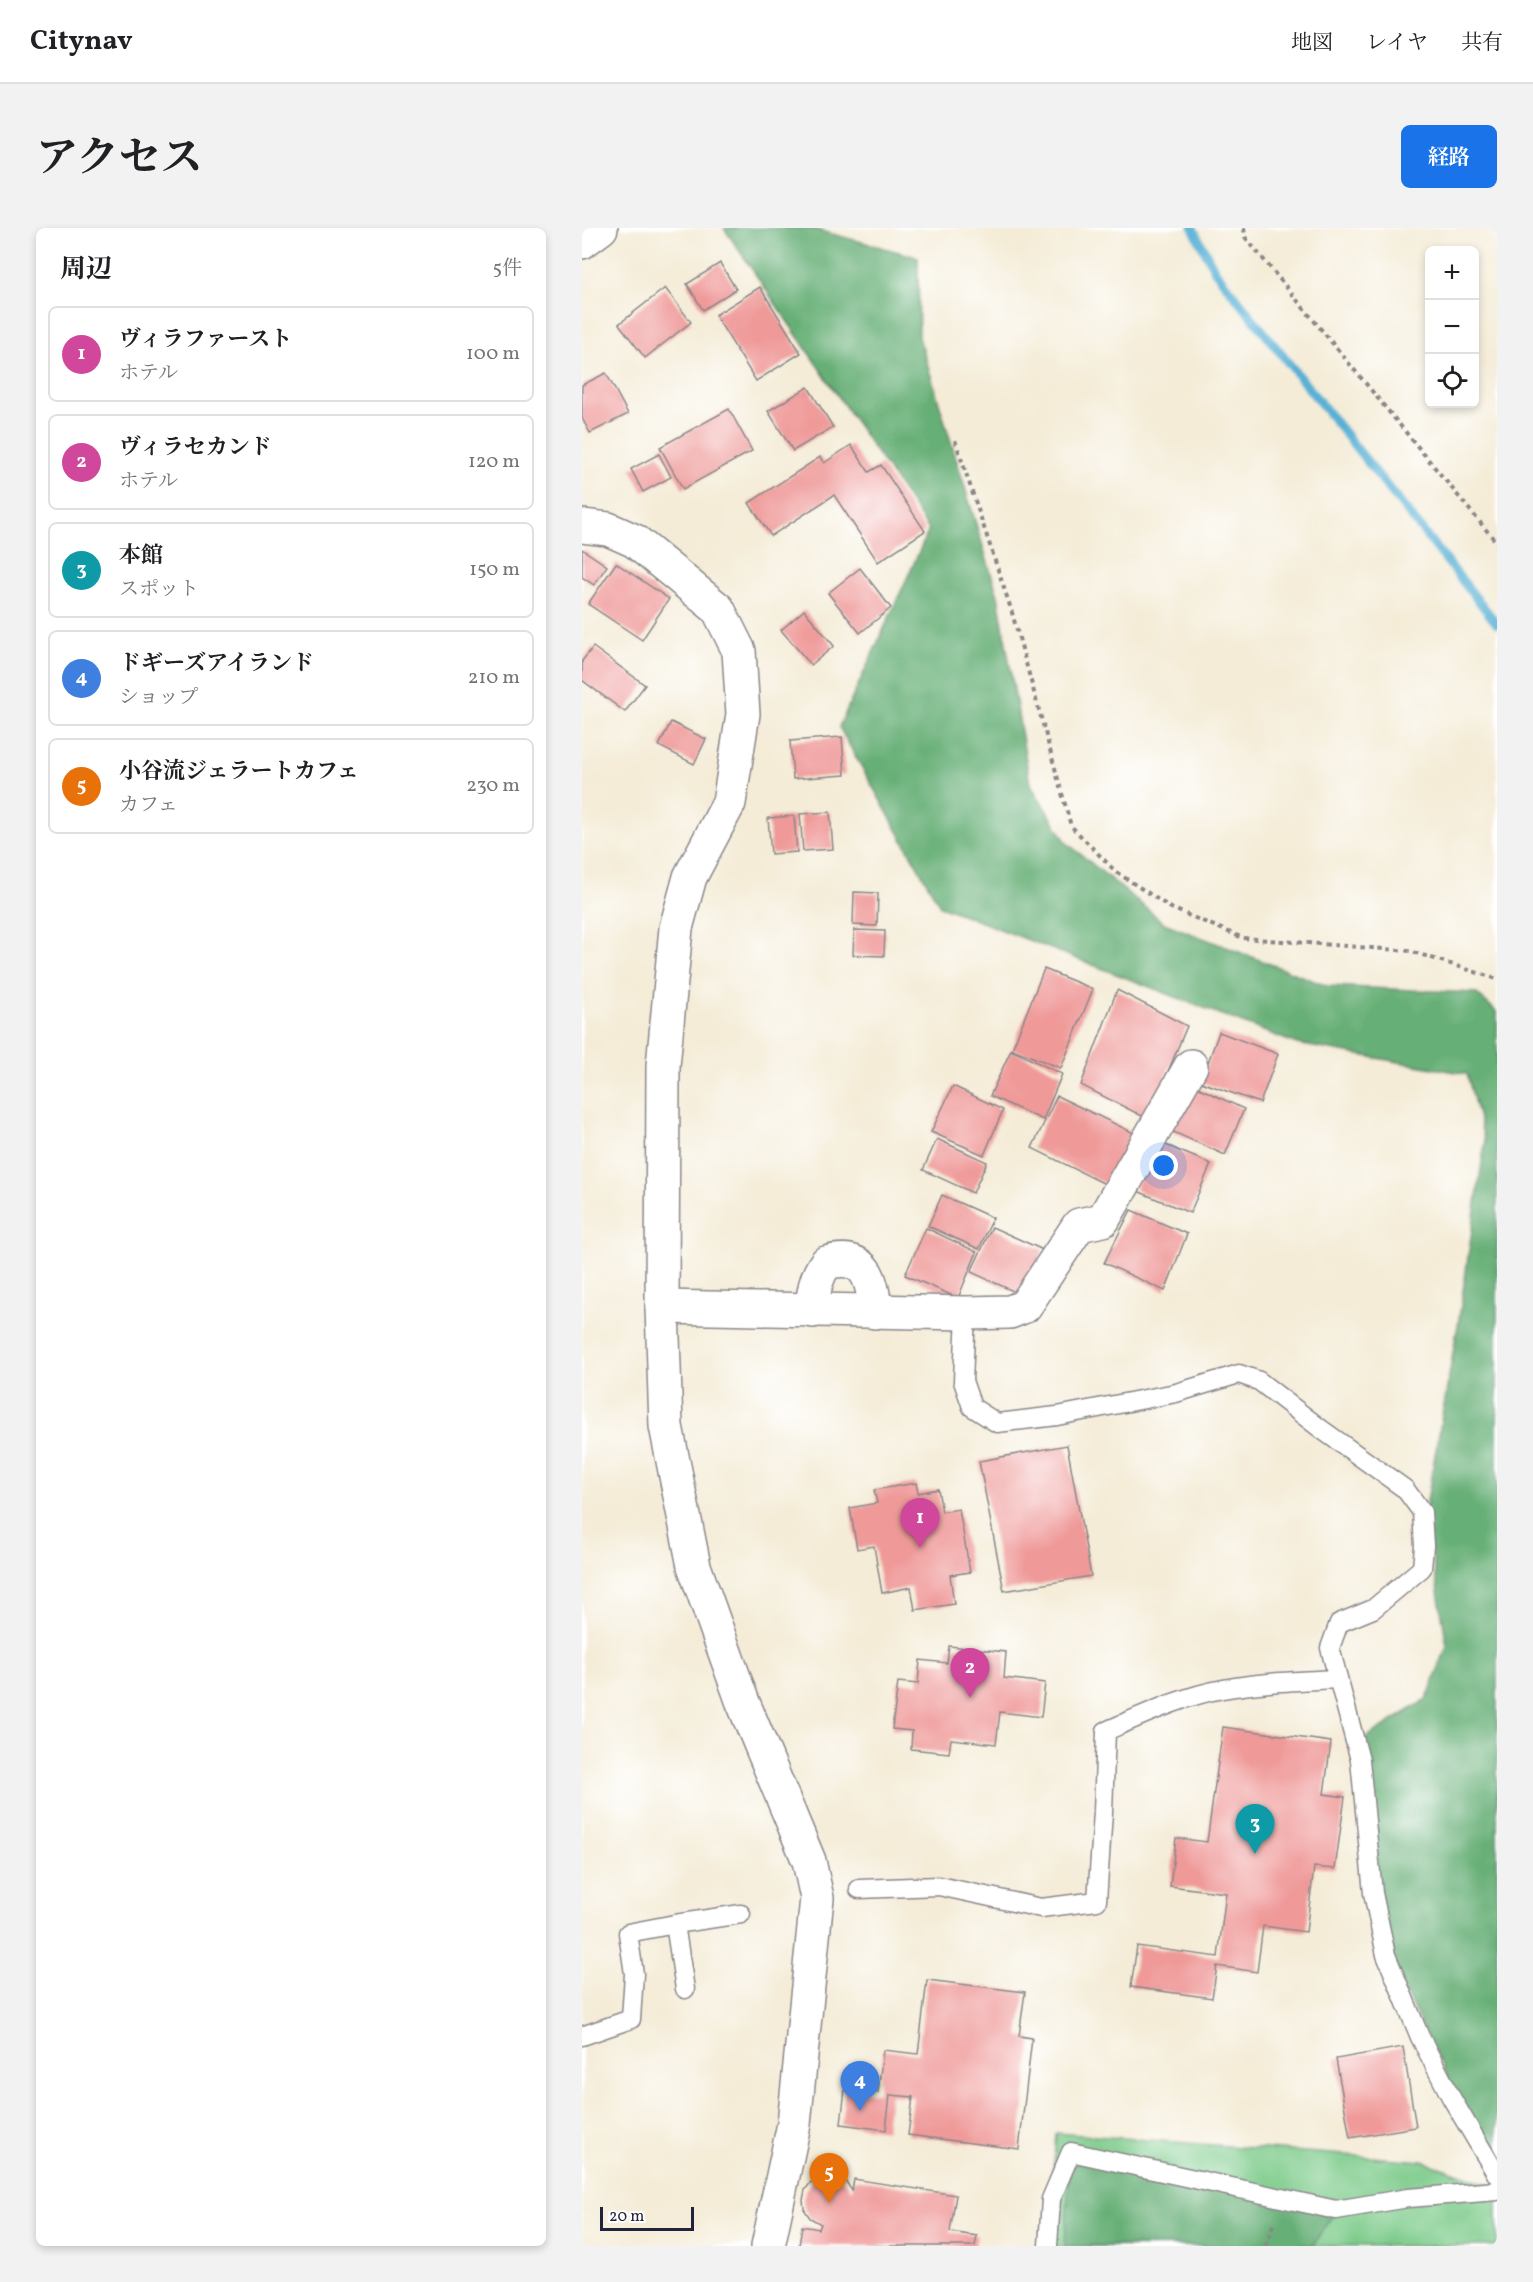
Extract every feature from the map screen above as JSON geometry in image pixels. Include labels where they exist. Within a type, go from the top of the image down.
[{"type":"street","points":[[582,242],[601,228]]},
{"type":"street","points":[[582,526],[608,529],[634,541],[718,609],[740,651],[743,714],[729,803],[690,877],[676,928],[663,1066],[662,1307],[666,1426],[694,1566],[742,1700],[809,1862],[817,1898],[794,2124],[768,2246]]},
{"type":"street","points":[[662,1307],[966,1313],[1010,1312],[1025,1306],[1079,1225],[1103,1220],[1191,1066]]},
{"type":"street","points":[[813,1311],[812,1299],[818,1274],[826,1263],[840,1259],[852,1260],[871,1281],[875,1312]]},
{"type":"lane","points":[[966,1313],[963,1381],[972,1407],[997,1423],[1057,1416],[1176,1393],[1239,1374],[1259,1381],[1321,1430],[1406,1489],[1422,1512],[1424,1546],[1422,1568],[1373,1609],[1340,1623],[1330,1648],[1360,1760],[1373,1893],[1386,1955],[1420,2037],[1452,2099],[1497,2175]]},
{"type":"lane","points":[[859,1889],[939,1886],[1041,1908],[1096,1901],[1106,1731],[1161,1708],[1222,1689],[1338,1679]]},
{"type":"lane","points":[[582,2036],[631,2019],[634,1974],[628,1933],[741,1914]]},
{"type":"lane","points":[[675,1924],[685,1989]]},
{"type":"lane","points":[[1048,2246],[1052,2199],[1071,2152],[1336,2210],[1408,2198],[1497,2191]]},
{"type":"path","points":[[1244,228],[1245,237],[1497,543]]},
{"type":"path","points":[[955,440],[1011,609],[1071,826],[1116,872],[1171,908],[1243,938],[1410,951],[1497,979]]},
{"type":"green space","points":[[724,228],[810,228],[918,257],[919,337],[998,596],[1030,784],[1067,843],[1164,923],[1327,986],[1476,993],[1497,1012],[1497,2175],[1386,1955],[1358,1743],[1427,1699],[1447,1646],[1425,1512],[1458,1325],[1485,1142],[1467,1074],[1297,1044],[940,906],[839,727],[929,530]]},
{"type":"green space","points":[[1056,2133],[1422,2161],[1497,2187],[1497,2246],[1048,2246]]},
{"type":"green space","points":[[1071,2152],[1336,2210],[1312,2246],[1065,2246]]},
{"type":"building","points":[[720,263],[736,289],[703,310],[687,284]]},
{"type":"building","points":[[760,287],[801,353],[756,381],[715,315]]},
{"type":"building","points":[[665,288],[691,322],[645,358],[619,324]]},
{"type":"building","points":[[606,373],[628,414],[590,433],[582,418],[582,385]]},
{"type":"building","points":[[808,387],[833,427],[793,451],[768,411]]},
{"type":"building","points":[[729,409],[752,451],[683,489],[660,447]]},
{"type":"building","points":[[851,445],[869,472],[881,465],[925,531],[878,562],[834,495],[771,536],[749,503],[820,457],[824,463]]},
{"type":"building","points":[[659,454],[671,477],[643,492],[631,469]]},
{"type":"building","points":[[582,549],[607,566],[594,585],[582,577]]},
{"type":"building","points":[[616,563],[669,599],[642,640],[588,604]]},
{"type":"building","points":[[860,568],[891,608],[860,633],[828,593]]},
{"type":"building","points":[[804,610],[834,646],[811,665],[781,630]]},
{"type":"building","points":[[593,647],[645,685],[625,712],[582,680],[582,661]]},
{"type":"building","points":[[671,722],[706,739],[694,764],[659,746]]},
{"type":"building","points":[[842,737],[845,775],[793,779],[790,741]]},
{"type":"building","points":[[830,812],[833,849],[803,851],[800,814]]},
{"type":"building","points":[[794,816],[797,852],[771,854],[768,818]]},
{"type":"building","points":[[854,892],[878,893],[877,926],[853,925]]},
{"type":"building","points":[[854,930],[885,931],[884,956],[853,955]]},
{"type":"building","points":[[1044,969],[1093,989],[1061,1068],[1012,1049]]},
{"type":"building","points":[[1117,990],[1187,1026],[1148,1119],[1081,1085]]},
{"type":"building","points":[[1219,1032],[1278,1054],[1260,1103],[1201,1082]]},
{"type":"building","points":[[1011,1050],[1062,1074],[1043,1120],[990,1096]]},
{"type":"building","points":[[1193,1085],[1244,1109],[1225,1155],[1171,1131]]},
{"type":"building","points":[[953,1086],[1003,1110],[984,1155],[931,1132]]},
{"type":"building","points":[[1057,1096],[1134,1133],[1111,1187],[1032,1148]]},
{"type":"building","points":[[937,1139],[987,1162],[973,1193],[923,1170]]},
{"type":"building","points":[[1156,1141],[1211,1164],[1190,1213],[1135,1190]]},
{"type":"building","points":[[942,1195],[993,1218],[979,1249],[928,1226]]},
{"type":"building","points":[[1131,1210],[1187,1234],[1165,1291],[1104,1263]]},
{"type":"building","points":[[992,1227],[1043,1250],[1024,1296],[971,1272]]},
{"type":"building","points":[[926,1228],[977,1252],[958,1298],[905,1275]]},
{"type":"building","points":[[1067,1445],[1091,1576],[1004,1591],[979,1461]]},
{"type":"building","points":[[916,1483],[918,1493],[938,1489],[942,1512],[959,1509],[970,1572],[950,1575],[954,1604],[915,1610],[911,1587],[882,1593],[874,1546],[857,1549],[850,1508],[877,1503],[874,1490]]},
{"type":"building","points":[[949,1646],[1006,1652],[1004,1678],[1045,1683],[1041,1717],[1000,1712],[996,1744],[951,1739],[949,1753],[911,1749],[912,1731],[892,1729],[898,1682],[918,1684],[920,1660],[947,1663]]},
{"type":"building","points":[[1223,1727],[1331,1742],[1324,1794],[1345,1797],[1335,1869],[1314,1867],[1306,1932],[1263,1926],[1257,1972],[1217,1966],[1212,1998],[1131,1987],[1137,1946],[1218,1957],[1226,1893],[1170,1886],[1176,1838],[1207,1842]]},
{"type":"building","points":[[927,1980],[1025,1992],[1019,2036],[1032,2038],[1019,2149],[908,2135],[913,2097],[890,2095],[886,2130],[841,2124],[845,2089],[878,2093],[883,2050],[918,2054]]},
{"type":"building","points":[[1403,2047],[1416,2127],[1350,2138],[1336,2059]]},
{"type":"building","points":[[820,2176],[839,2177],[852,2191],[854,2179],[956,2195],[950,2232],[977,2236],[975,2246],[799,2246],[802,2226],[819,2229],[821,2224],[810,2218],[804,2209],[805,2190]]},
{"type":"waterway","points":[[1193,228],[1215,271],[1497,624]]},
{"type":"place","name":"ヴィラファースト","points":[[920,1548]]},
{"type":"place","name":"ヴィラセカンド","points":[[970,1698]]},
{"type":"place","name":"本館","points":[[1255,1854]]},
{"type":"place","name":"ドギーズアイランド","points":[[860,2111]]},
{"type":"place","name":"小谷流ジェラートカフェ","points":[[829,2203]]}]
